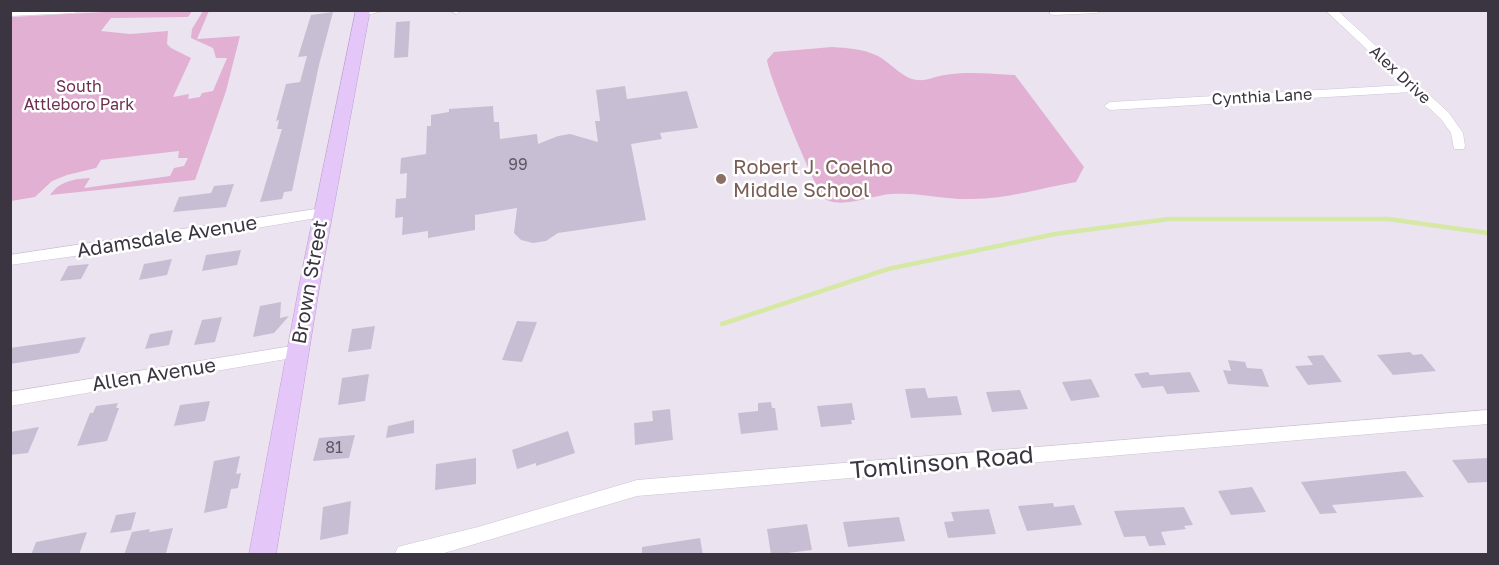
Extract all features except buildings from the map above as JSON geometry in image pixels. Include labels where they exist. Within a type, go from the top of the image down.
[{"type":"street","points":[[10,13],[75,10]]},
{"type":"street","points":[[1054,12],[1097,10]]},
{"type":"street","name":"Alex Drive","points":[[1330,10],[1452,125],[1457,133],[1459,146]]},
{"type":"street","name":"Brown Street","points":[[262,555],[323,213],[369,11]]},
{"type":"street","name":"Cynthia Lane","points":[[1110,106],[1415,88]]},
{"type":"street","name":"Adamsdale Avenue","points":[[10,260],[323,213]]},
{"type":"street","name":"Allen Avenue","points":[[10,399],[298,351]]},
{"type":"street","name":"Tomlinson Road","points":[[405,555],[478,536],[637,488],[1488,417]]},
{"type":"green space","name":"South Attleboro Park","points":[[143,10],[192,11],[188,17],[111,18],[101,31],[130,34],[168,31],[167,44],[191,58],[173,97],[189,94],[188,99],[213,91],[227,58],[216,58],[213,48],[191,38],[192,29],[203,11],[209,11],[197,39],[240,36],[226,91],[195,180],[50,195],[63,184],[78,179],[90,178],[84,188],[170,176],[174,168],[184,166],[188,158],[178,158],[179,151],[101,160],[96,168],[52,181],[35,197],[11,201],[11,17]]},
{"type":"green space","points":[[832,47],[855,49],[873,54],[906,76],[917,80],[962,73],[1015,75],[1084,167],[1076,182],[995,198],[958,199],[900,194],[838,203],[830,201],[824,198],[811,175],[783,107],[767,60],[774,52]]},
{"type":"waterway","points":[[722,324],[888,269],[1055,234],[1169,219],[1388,219],[1488,233]]},
{"type":"place","name":"Robert J. Coelho Middle School","points":[[721,179]]}]
